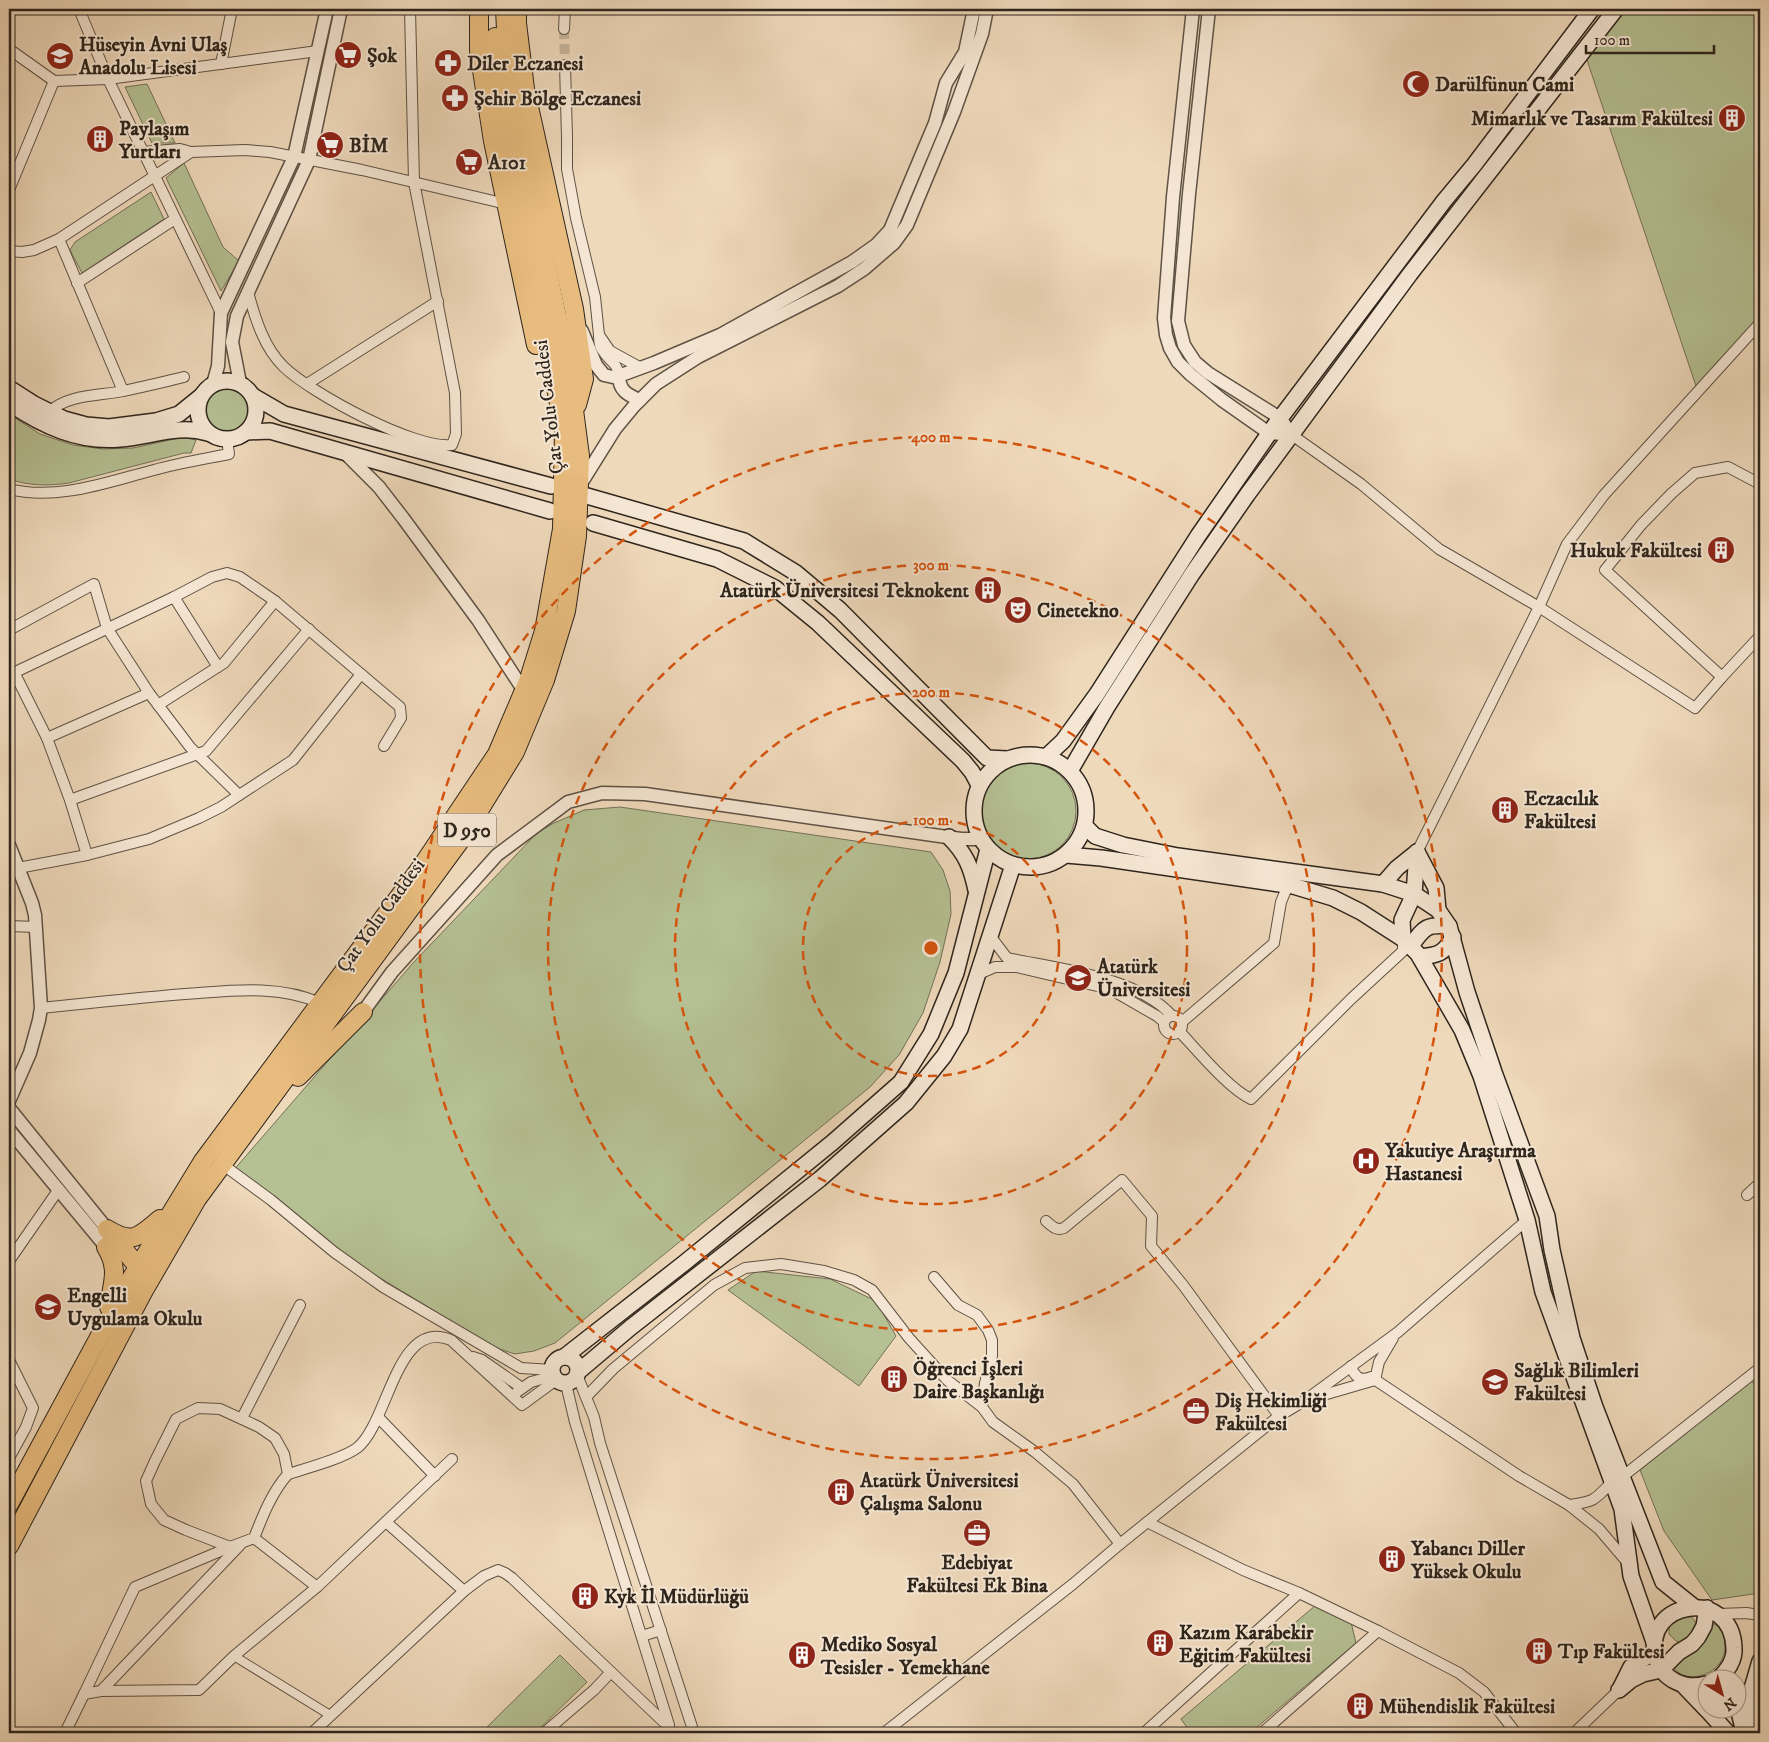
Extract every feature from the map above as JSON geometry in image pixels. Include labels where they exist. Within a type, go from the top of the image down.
[{"type":"highway","points":[[479,9],[479,52],[493,141],[542,376],[564,445]]},
{"type":"highway","name":"Çat Yolu Caddesi","points":[[9,1504],[108,1320],[203,1161],[422,866],[497,754],[524,691],[544,631],[562,530],[564,430],[521,208],[496,62],[493,9]]},
{"type":"highway","name":"Çat Yolu Caddesi","points":[[9,1546],[143,1292],[197,1199],[262,1113],[462,838],[515,752],[545,680],[566,611],[583,491],[569,372],[534,208],[507,50],[505,9]]},
{"type":"highway","points":[[517,9],[524,89],[574,309],[584,379],[575,415]]},
{"type":"highway","points":[[262,1113],[363,1012]]},
{"type":"highway","points":[[107,1229],[119,1236],[128,1238],[144,1234],[175,1206]]},
{"type":"highway","points":[[107,1229],[138,1267],[143,1292]]},
{"type":"highway","points":[[106,1247],[110,1254],[115,1279],[108,1320]]},
{"type":"main road","points":[[1046,756],[1063,741],[1097,694],[1198,536],[1280,418],[1592,9]]},
{"type":"main road","points":[[1070,771],[1192,574],[1247,495],[1410,274],[1616,9]]},
{"type":"main road","points":[[9,388],[64,419],[86,425],[108,427],[156,421],[179,414],[213,384],[231,380],[240,383],[248,389],[256,405],[256,415],[252,425],[237,438],[217,438],[208,433],[188,429],[120,439],[86,439],[52,428],[9,403]]},
{"type":"main road","points":[[253,396],[284,414],[551,486]]},
{"type":"main road","points":[[200,397],[197,406],[198,416],[201,425],[208,433]]},
{"type":"main road","points":[[246,432],[270,431],[550,511]]},
{"type":"main road","points":[[583,491],[744,541],[796,573],[840,610],[987,758],[1007,759]]},
{"type":"main road","points":[[593,523],[717,559],[775,588],[818,623],[963,761],[979,785]]},
{"type":"main road","points":[[1020,755],[1046,756],[1059,762],[1070,771],[1081,786],[1086,804],[1085,826],[1078,840],[1066,855],[1050,864],[1031,868],[1013,865],[999,859],[984,844],[975,827],[973,815],[974,802],[979,785],[995,766],[1007,759],[1020,755]]},
{"type":"main road","points":[[1085,826],[1095,836],[1123,845],[1169,854],[1383,884],[1414,894],[1438,910],[1451,931],[1467,992],[1547,1216],[1552,1250],[1572,1338],[1595,1407],[1616,1480],[1631,1576],[1661,1670],[1671,1680],[1684,1686],[1696,1698]]},
{"type":"main road","points":[[949,837],[960,848],[969,863],[977,892]]},
{"type":"main road","points":[[564,1376],[577,1365],[574,1360],[564,1357],[683,1264],[833,1142],[901,1082],[931,1034],[956,973],[977,892],[984,844]]},
{"type":"main road","points":[[1383,884],[1397,868],[1417,852]]},
{"type":"main road","points":[[1409,949],[1402,920],[1414,894],[1417,852]]},
{"type":"main road","points":[[1417,852],[1436,888],[1438,910]]},
{"type":"main road","points":[[1066,855],[1101,858],[1288,885],[1333,898],[1361,912],[1409,949],[1462,1030],[1481,1076],[1527,1220],[1543,1292],[1616,1480],[1663,1582],[1728,1624],[1734,1637],[1732,1670]]},
{"type":"main road","points":[[564,1376],[630,1328],[820,1179],[906,1103],[944,1056],[960,1029],[1013,865]]},
{"type":"main road","points":[[1409,949],[1420,933],[1432,925],[1451,931]]},
{"type":"main road","points":[[1409,949],[1437,955],[1447,949],[1451,931]]},
{"type":"main road","points":[[1620,1690],[1631,1667],[1654,1647],[1657,1631],[1663,1621],[1682,1608],[1706,1610]]},
{"type":"main road","points":[[1620,1690],[1631,1680],[1643,1674],[1661,1670],[1698,1637],[1704,1626],[1706,1610]]},
{"type":"main road","points":[[1749,1733],[1751,1692],[1760,1661]]},
{"type":"main road","points":[[1726,1670],[1731,1664]]},
{"type":"main road","points":[[1684,1686],[1696,1687]]},
{"type":"main road","points":[[1717,1720],[1728,1733]]},
{"type":"main road","points":[[1741,1720],[1744,1733]]},
{"type":"street","points":[[79,9],[108,79],[221,313]]},
{"type":"street","points":[[222,64],[232,9]]},
{"type":"street","points":[[213,384],[218,366],[221,313],[294,157],[327,9]]},
{"type":"street","points":[[240,383],[232,342],[237,316],[309,160],[341,9]]},
{"type":"street","points":[[248,292],[254,315],[270,348],[284,367],[307,384],[377,425],[422,441],[442,446],[452,445],[456,434],[455,393],[414,182],[410,9]]},
{"type":"street","points":[[564,29],[566,9]]},
{"type":"street","points":[[574,309],[596,365],[604,375],[619,376],[720,335],[852,262],[876,245],[890,230],[934,123],[944,90],[965,52],[974,9]]},
{"type":"street","points":[[583,491],[615,429],[656,384],[698,357],[838,286],[864,270],[894,243],[907,225],[959,99],[982,34],[987,9]]},
{"type":"street","points":[[1193,9],[1173,197],[1164,318],[1166,335],[1170,348],[1178,362],[1222,400],[1270,433],[1292,435]]},
{"type":"street","points":[[1209,9],[1189,194],[1178,321],[1184,345],[1195,362],[1208,373],[1280,418],[1292,435],[1360,484],[1439,549],[1539,608],[1696,708],[1760,636]]},
{"type":"street","points":[[9,49],[54,81],[108,79],[318,51]]},
{"type":"street","points":[[564,65],[567,169],[576,218],[595,297],[600,344],[603,352],[618,368],[619,383],[623,391],[628,396],[644,397]]},
{"type":"street","points":[[950,78],[964,85]]},
{"type":"street","points":[[9,190],[54,81]]},
{"type":"street","points":[[944,90],[947,96],[959,99]]},
{"type":"street","points":[[143,152],[180,149],[191,152],[246,150],[358,169],[498,202],[506,201]]},
{"type":"street","points":[[9,251],[22,252],[34,250],[59,239],[191,152]]},
{"type":"street","points":[[9,160],[19,165]]},
{"type":"street","points":[[77,283],[175,219]]},
{"type":"street","points":[[59,239],[123,391]]},
{"type":"street","points":[[307,384],[438,301]]},
{"type":"street","points":[[1417,852],[1539,608],[1567,544],[1599,502],[1760,323]]},
{"type":"street","points":[[599,335],[610,351],[640,368],[650,385],[644,397]]},
{"type":"street","points":[[50,412],[57,405],[68,400],[123,391],[184,377]]},
{"type":"street","points":[[9,489],[40,494],[55,493],[177,464],[229,454],[227,439]]},
{"type":"street","points":[[343,451],[379,487],[478,620],[524,691]]},
{"type":"street","points":[[1722,677],[1605,570],[1641,525],[1671,494],[1695,473],[1728,467],[1760,484]]},
{"type":"street","points":[[86,855],[70,800],[46,738],[11,674],[212,577],[227,573],[240,577],[309,629],[400,707],[401,718],[384,746]]},
{"type":"street","points":[[9,630],[94,584],[107,628],[149,693],[198,755],[239,795]]},
{"type":"street","points":[[174,597],[218,667]]},
{"type":"street","points":[[158,705],[228,659],[274,601]]},
{"type":"street","points":[[70,800],[198,755],[209,748],[309,629]]},
{"type":"street","points":[[18,868],[86,855],[149,839],[199,818],[293,760],[361,674]]},
{"type":"street","points":[[46,738],[149,693]]},
{"type":"street","points":[[363,1012],[392,972],[497,855],[568,802],[602,793],[645,794],[949,837],[984,844]]},
{"type":"street","points":[[9,845],[32,902],[35,915],[41,1008],[36,1037],[9,1101]]},
{"type":"street","points":[[991,937],[1007,958],[1086,974],[1128,987],[1158,1003],[1168,1019],[1167,1032],[1173,1034],[1274,943],[1281,902],[1288,885]]},
{"type":"street","points":[[9,926],[36,927]]},
{"type":"street","points":[[979,974],[995,968],[1016,967],[1110,989],[1157,1016],[1168,1019],[1178,1017],[1181,1027],[1216,1070],[1244,1096],[1251,1099],[1351,999],[1409,949]]},
{"type":"street","points":[[41,1008],[134,998],[272,991],[287,993],[320,1003]]},
{"type":"street","points":[[9,1108],[107,1229]]},
{"type":"street","points":[[9,1130],[106,1247]]},
{"type":"street","points":[[222,1164],[271,1200],[334,1252],[383,1287],[521,1368],[564,1376],[586,1396],[694,1733]]},
{"type":"street","points":[[1046,1222],[1056,1229],[1064,1228],[1122,1180],[1152,1216],[1151,1246],[1207,1317],[1279,1416]]},
{"type":"street","points":[[1747,1195],[1760,1183]]},
{"type":"street","points":[[9,1261],[59,1190]]},
{"type":"street","points":[[884,1733],[1073,1584],[1279,1416],[1304,1401],[1398,1332],[1527,1220]]},
{"type":"street","points":[[586,1396],[613,1369],[714,1285],[745,1268],[781,1264],[831,1273],[854,1280],[872,1290],[909,1338],[947,1380],[982,1407],[993,1422],[1035,1452],[1073,1484],[1120,1544]]},
{"type":"street","points":[[934,1277],[958,1305],[976,1314],[988,1330],[992,1340],[992,1356],[985,1383],[982,1407]]},
{"type":"street","points":[[242,1418],[300,1305]]},
{"type":"street","points":[[1373,1379],[1379,1362],[1398,1332]]},
{"type":"street","points":[[64,1733],[135,1587],[254,1538],[268,1503],[279,1484],[288,1474],[338,1457],[357,1448],[369,1433],[378,1417],[400,1365],[411,1349],[421,1341],[429,1337],[445,1337],[451,1340],[522,1405],[564,1376]]},
{"type":"street","points":[[468,1356],[482,1360],[522,1388]]},
{"type":"street","points":[[9,1360],[33,1408],[26,1427],[9,1458]]},
{"type":"street","points":[[1354,1364],[1362,1362],[1368,1366],[1373,1379],[1519,1476],[1568,1505],[1599,1528],[1629,1563]]},
{"type":"street","points":[[1568,1505],[1589,1502],[1598,1498],[1616,1480],[1760,1368]]},
{"type":"street","points":[[512,1396],[531,1382],[564,1376]]},
{"type":"street","points":[[564,1376],[575,1422],[670,1730]]},
{"type":"street","points":[[1304,1401],[1373,1379]]},
{"type":"street","points":[[230,1547],[164,1520],[151,1504],[146,1481],[176,1419],[198,1408],[220,1409],[242,1418],[275,1438],[284,1454],[288,1474]]},
{"type":"street","points":[[378,1417],[435,1476]]},
{"type":"street","points":[[84,1694],[101,1691],[199,1690],[234,1656],[317,1587],[452,1459]]},
{"type":"street","points":[[600,1501],[616,1494]]},
{"type":"street","points":[[386,1522],[464,1591]]},
{"type":"street","points":[[1147,1522],[1243,1570],[1300,1594],[1378,1631],[1459,1673],[1484,1692],[1516,1733]]},
{"type":"street","points":[[254,1538],[317,1587]]},
{"type":"street","points":[[101,1691],[240,1544]]},
{"type":"street","points":[[312,1733],[464,1591],[484,1576],[498,1570],[505,1572],[670,1730]]},
{"type":"street","points":[[1144,1733],[1300,1594]]},
{"type":"street","points":[[1706,1610],[1760,1614]]},
{"type":"street","points":[[642,1636],[661,1630]]},
{"type":"street","points":[[1262,1733],[1378,1631]]},
{"type":"street","points":[[234,1656],[330,1715]]},
{"type":"street","points":[[544,1733],[594,1690],[611,1672]]},
{"type":"street","points":[[1574,1733],[1620,1690]]},
{"type":"green space","points":[[1616,9],[1760,9],[1760,323],[1698,392],[1584,51]]},
{"type":"green space","points":[[147,84],[175,143],[152,143],[125,87]]},
{"type":"green space","points":[[184,163],[223,247],[239,261],[221,291],[166,178]]},
{"type":"green space","points":[[151,192],[164,219],[82,273],[70,250],[75,242]]},
{"type":"green space","points":[[222,387],[232,387],[241,391],[247,397],[250,402],[250,420],[241,431],[232,435],[222,435],[213,431],[207,425],[203,416],[203,406],[207,397],[213,391]]},
{"type":"green space","points":[[9,414],[40,434],[73,445],[103,449],[133,448],[183,437],[196,440],[191,453],[184,453],[69,483],[31,484],[9,479]]},
{"type":"green space","points":[[1028,763],[1046,767],[1062,777],[1072,793],[1076,811],[1072,829],[1062,845],[1046,855],[1028,859],[1010,855],[994,845],[984,829],[980,811],[984,793],[994,777],[1010,767]]},
{"type":"green space","points":[[620,807],[931,852],[943,870],[950,891],[951,914],[940,962],[923,1013],[899,1055],[870,1087],[555,1343],[534,1351],[515,1354],[496,1348],[352,1261],[232,1172],[413,963],[537,833],[554,823],[584,810]]},
{"type":"green space","points":[[756,1271],[830,1279],[876,1301],[896,1336],[859,1386],[728,1290]]},
{"type":"green space","points":[[1751,1381],[1760,1388],[1760,1593],[1712,1600],[1664,1531],[1640,1470]]},
{"type":"green space","points":[[1316,1605],[1351,1622],[1356,1643],[1250,1733],[1191,1733],[1181,1719]]},
{"type":"green space","points":[[1688,1615],[1693,1618],[1696,1634],[1681,1643],[1669,1634],[1669,1624]]},
{"type":"green space","points":[[1709,1623],[1721,1630],[1725,1651],[1721,1662],[1713,1670],[1696,1670],[1696,1677],[1685,1676],[1677,1672],[1673,1664],[1698,1648],[1706,1639]]},
{"type":"green space","points":[[560,1655],[587,1682],[535,1733],[485,1733],[483,1731]]},
{"type":"tunnel","points":[[564,29],[565,65]]},
{"type":"place","name":"Şok","points":[[348,55]]},
{"type":"place","name":"Hüseyin Avni Ulaş Anadolu Lisesi","points":[[60,56]]},
{"type":"place","name":"Diler Eczanesi","points":[[448,63]]},
{"type":"place","name":"Darülfünun Cami","points":[[1416,84]]},
{"type":"place","name":"Şehir Bölge Eczanesi","points":[[455,98]]},
{"type":"place","name":"Mimarlık ve Tasarım Fakültesi","points":[[1732,118]]},
{"type":"place","name":"Paylaşım Yurtları","points":[[100,139]]},
{"type":"place","name":"BİM","points":[[330,145]]},
{"type":"place","name":"A101","points":[[469,162]]},
{"type":"place","name":"Hukuk Fakültesi","points":[[1721,550]]},
{"type":"place","name":"Atatürk Üniversitesi Teknokent","points":[[988,590]]},
{"type":"place","name":"Cinetekno","points":[[1018,610]]},
{"type":"place","name":"Eczacılık Fakültesi","points":[[1505,810]]},
{"type":"place","name":"Atatürk Üniversitesi","points":[[1078,978]]},
{"type":"place","name":"Yakutiye Araştırma Hastanesi","points":[[1366,1161]]},
{"type":"place","name":"Engelli Uygulama Okulu","points":[[48,1307]]},
{"type":"place","name":"Öğrenci İşleri Daire Başkanlığı","points":[[894,1379]]},
{"type":"place","name":"Sağlık Bilimleri Fakültesi","points":[[1495,1382]]},
{"type":"place","name":"Diş Hekimliği Fakültesi","points":[[1196,1411]]},
{"type":"place","name":"Atatürk Üniversitesi Çalışma Salonu","points":[[841,1492]]},
{"type":"place","name":"Edebiyat Fakültesi Ek Bina","points":[[977,1533]]},
{"type":"place","name":"Yabancı Diller Yüksek Okulu","points":[[1392,1559]]},
{"type":"place","name":"Kyk İl Müdürlüğü","points":[[585,1596]]},
{"type":"place","name":"Kazım Karabekir Eğitim Fakültesi","points":[[1160,1643]]},
{"type":"place","name":"Tıp Fakültesi","points":[[1539,1651]]},
{"type":"place","name":"Mediko Sosyal Tesisler - Yemekhane","points":[[802,1655]]},
{"type":"place","name":"Mühendislik Fakültesi","points":[[1360,1706]]}]
